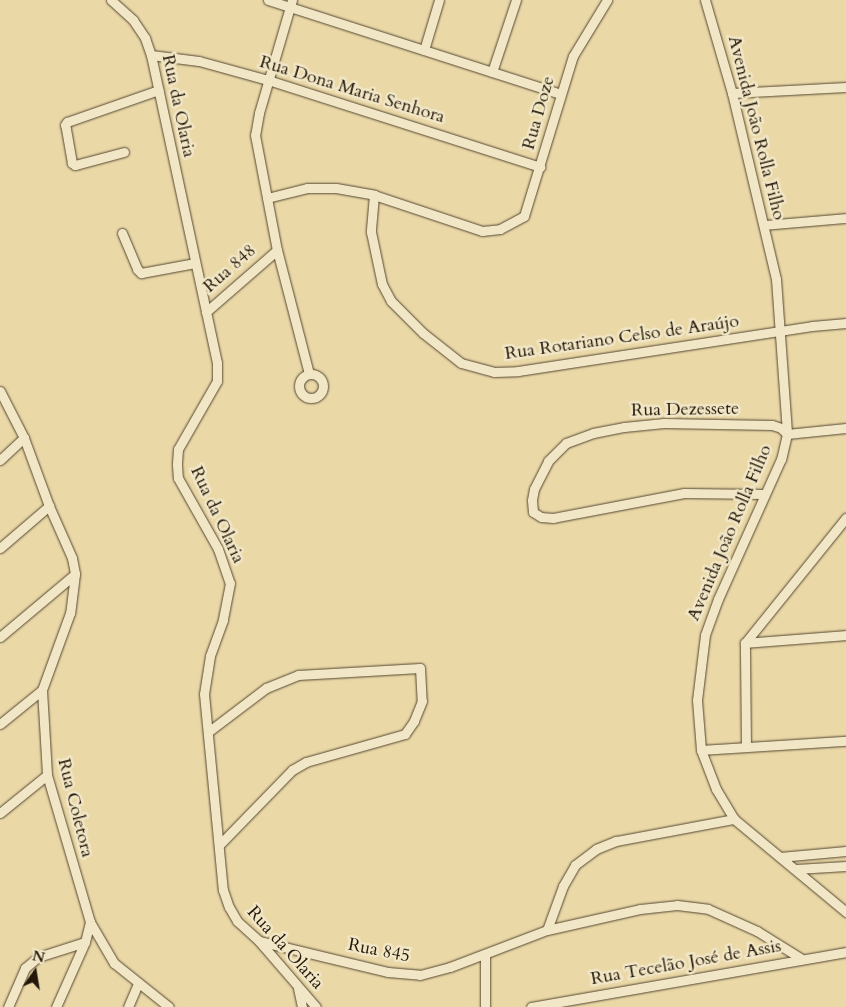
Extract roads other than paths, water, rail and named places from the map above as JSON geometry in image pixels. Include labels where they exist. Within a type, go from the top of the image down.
[{"type":"street","name":"Rua da Olaria","points":[[111,0],[133,20],[145,38],[151,55],[217,363],[217,381],[178,449],[176,465],[178,478],[218,550],[230,583],[222,620],[210,656],[204,694],[223,890],[229,907],[237,921],[259,941],[316,1007]]},
{"type":"street","points":[[268,0],[291,3],[424,50],[560,94]]},
{"type":"street","points":[[424,50],[439,0]]},
{"type":"street","points":[[492,72],[516,0]]},
{"type":"street","name":"Rua Doze","points":[[374,195],[482,232],[500,229],[524,216],[573,56],[608,0]]},
{"type":"street","name":"Avenida João Rolla Filho","points":[[705,0],[732,93],[776,278],[787,434],[781,459],[718,599],[705,635],[697,700],[701,750],[716,789],[734,819],[846,912]]},
{"type":"street","points":[[291,3],[268,80],[255,135],[277,250],[310,374]]},
{"type":"street","name":"Rua Dona Maria Senhora","points":[[151,55],[199,61],[268,80],[540,167]]},
{"type":"street","points":[[732,93],[846,87]]},
{"type":"street","points":[[124,152],[75,165],[72,163],[65,126],[67,122],[159,90]]},
{"type":"street","points":[[267,198],[307,188],[336,188],[374,195]]},
{"type":"street","name":"Rua Rotariano Celso de Araújo","points":[[374,195],[371,232],[382,284],[391,301],[423,333],[461,363],[494,372],[518,371],[780,331],[846,323]]},
{"type":"street","points":[[764,225],[846,218]]},
{"type":"street","points":[[122,233],[139,272],[145,273],[195,263]]},
{"type":"street","name":"Rua 848","points":[[206,312],[277,250]]},
{"type":"street","name":"Rua Coletora","points":[[0,392],[24,438],[49,506],[72,558],[75,574],[70,613],[42,690],[47,775],[90,922],[114,963],[169,1007]]},
{"type":"street","name":"Rua Dezessete","points":[[764,494],[684,493],[554,518],[541,518],[533,512],[532,500],[534,489],[548,461],[566,443],[593,433],[624,427],[664,423],[772,425],[781,428],[787,434]]},
{"type":"street","points":[[787,434],[846,428]]},
{"type":"street","points":[[0,460],[24,438]]},
{"type":"street","points":[[0,548],[49,506]]},
{"type":"street","points":[[746,747],[745,643],[846,518]]},
{"type":"street","points":[[0,637],[75,574]]},
{"type":"street","points":[[745,643],[846,636]]},
{"type":"street","points":[[208,732],[266,688],[298,675],[420,668],[422,701],[414,720],[405,734],[306,762],[292,770],[220,844]]},
{"type":"street","points":[[0,724],[42,690]]},
{"type":"street","points":[[701,750],[846,741]]},
{"type":"street","points":[[0,813],[47,775]]},
{"type":"street","points":[[547,930],[563,886],[575,865],[596,849],[616,842],[734,819]]},
{"type":"street","points":[[780,857],[843,851]]},
{"type":"street","points":[[824,868],[828,859],[843,851]]},
{"type":"street","points":[[796,869],[846,866]]},
{"type":"street","name":"Rua 845","points":[[259,941],[388,972],[420,975],[485,954],[547,930],[640,909],[677,906],[708,909],[757,931],[802,959]]},
{"type":"street","points":[[56,1007],[84,942],[90,922]]},
{"type":"street","points":[[8,1007],[25,968],[38,958],[84,942]]},
{"type":"street","name":"Rua Tecelão José de Assis","points":[[531,1007],[846,952]]},
{"type":"street","points":[[485,954],[485,1007]]},
{"type":"street","points":[[128,1007],[138,984]]},
{"type":"street","points":[[297,985],[302,1007]]}]
